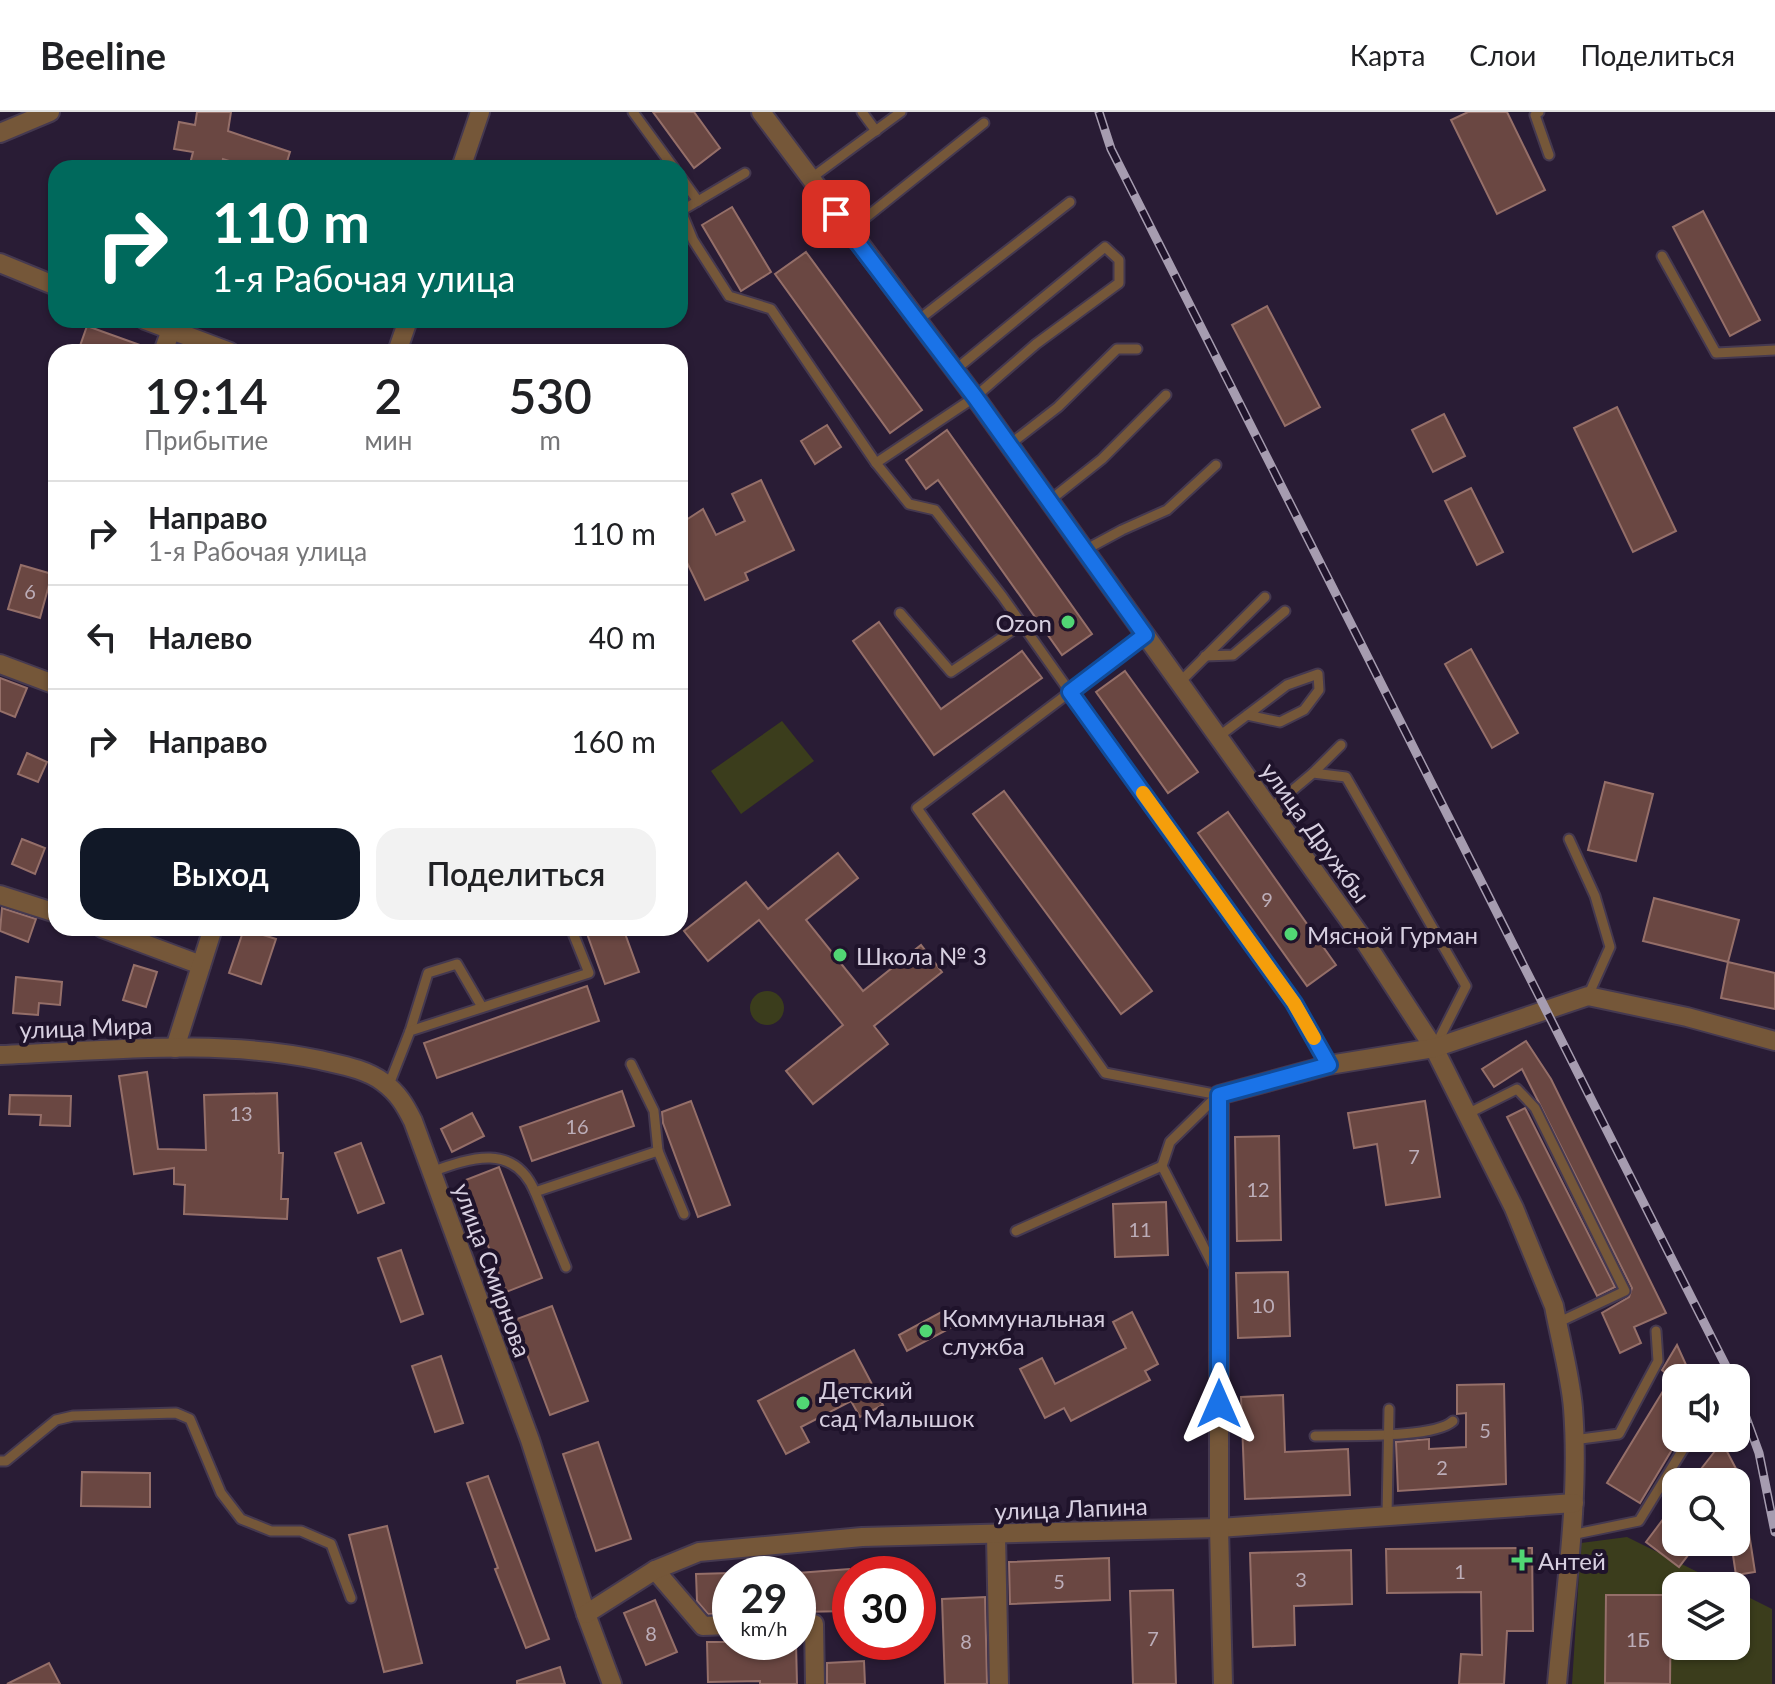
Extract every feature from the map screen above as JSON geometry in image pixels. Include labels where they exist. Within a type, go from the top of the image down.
[{"type":"street","points":[[0,133],[50,112]]},
{"type":"street","points":[[464,160],[480,112]]},
{"type":"street","name":"улица Дружбы","points":[[761,112],[975,397],[1365,942],[1434,1048],[1514,1208],[1554,1306],[1573,1407],[1574,1503],[1557,1684]]},
{"type":"street","points":[[0,263],[48,283]]},
{"type":"street","points":[[166,328],[209,344]]},
{"type":"street","points":[[166,344],[171,330]]},
{"type":"street","points":[[0,664],[48,676]]},
{"type":"street","points":[[0,895],[48,910]]},
{"type":"street","points":[[123,936],[201,965]]},
{"type":"street","points":[[175,1048],[210,936]]},
{"type":"street","points":[[1223,1684],[1219,1528],[1219,1095],[1329,1065],[1434,1048],[1588,996],[1687,1017],[1775,1041]]},
{"type":"street","name":"улица Мира","points":[[0,1055],[175,1048]]},
{"type":"street","name":"улица Смирнова","points":[[175,1048],[281,1052],[347,1066],[381,1080],[401,1098],[413,1121],[530,1440],[612,1684]]},
{"type":"street","name":"улица Лапина","points":[[586,1614],[655,1570],[699,1552],[862,1537],[1219,1528],[1574,1503]]},
{"type":"street","points":[[996,1535],[999,1684]]},
{"type":"street","points":[[655,1570],[703,1626],[712,1626]]},
{"type":"street","points":[[815,1660],[815,1684]]},
{"type":"lane","points":[[633,112],[668,160]]},
{"type":"lane","points":[[862,112],[876,131]]},
{"type":"lane","points":[[810,179],[901,112]]},
{"type":"lane","points":[[1539,112],[1535,115],[1549,155]]},
{"type":"lane","points":[[849,231],[984,123]]},
{"type":"lane","points":[[688,207],[745,173]]},
{"type":"lane","points":[[688,187],[698,201]]},
{"type":"lane","points":[[917,321],[1070,202]]},
{"type":"lane","points":[[688,228],[729,296],[771,309],[876,463],[909,504],[935,510],[1022,624],[1294,1003],[1329,1065]]},
{"type":"lane","points":[[876,463],[975,397],[1036,344],[1119,283],[1119,260],[1105,247],[955,370]]},
{"type":"lane","points":[[1662,256],[1716,353],[1775,350]]},
{"type":"lane","points":[[1009,445],[1058,407],[1117,349],[1137,349]]},
{"type":"lane","points":[[1049,501],[1102,459],[1166,395]]},
{"type":"lane","points":[[1085,550],[1167,510],[1216,465]]},
{"type":"lane","points":[[1179,683],[1265,597]]},
{"type":"lane","points":[[1205,656],[1233,655],[1285,611]]},
{"type":"lane","points":[[900,613],[951,672],[1022,624]]},
{"type":"lane","points":[[1145,635],[917,808],[1105,1073],[1219,1095]]},
{"type":"lane","points":[[1218,737],[1247,715],[1287,685],[1318,674],[1319,690],[1304,710],[1280,722],[1247,715]]},
{"type":"lane","points":[[1270,809],[1341,745]]},
{"type":"lane","points":[[1313,773],[1346,777],[1466,986],[1434,1048]]},
{"type":"lane","points":[[1569,839],[1595,896],[1610,947],[1588,996]]},
{"type":"lane","points":[[410,1031],[589,973],[574,936]]},
{"type":"lane","points":[[388,1087],[428,973],[457,964],[482,1007]]},
{"type":"lane","points":[[631,1064],[654,1111],[658,1151],[684,1214]]},
{"type":"lane","points":[[1467,1114],[1517,1089],[1535,1108],[1625,1291],[1557,1323]]},
{"type":"lane","points":[[1219,1095],[1170,1142],[1162,1166],[1220,1279]]},
{"type":"lane","points":[[535,1192],[658,1151]]},
{"type":"lane","points":[[431,1172],[472,1157],[506,1159],[530,1180],[566,1267]]},
{"type":"lane","points":[[1016,1231],[1162,1166]]},
{"type":"lane","points":[[1573,1440],[1619,1434],[1658,1361],[1656,1331]]},
{"type":"lane","points":[[1387,1516],[1389,1409]]},
{"type":"lane","points":[[0,1461],[6,1461],[56,1420],[73,1416],[176,1413],[190,1419],[221,1493],[241,1519],[271,1531],[301,1531],[331,1544],[351,1598]]},
{"type":"lane","points":[[1315,1436],[1389,1435],[1446,1428],[1453,1421]]},
{"type":"lane","points":[[1571,1535],[1639,1521],[1681,1452]]},
{"type":"green space","points":[[782,721],[814,761],[741,814],[711,771]]},
{"type":"green space","points":[[767,991],[779,996],[784,1008],[779,1020],[767,1025],[755,1020],[750,1008],[755,996]]},
{"type":"green space","points":[[1627,1537],[1698,1572],[1662,1572],[1662,1660],[1750,1660],[1750,1598],[1772,1609],[1772,1684],[1572,1684],[1581,1543]]},
{"type":"building","points":[[197,112],[231,112],[228,131],[290,152],[288,160],[191,160],[193,152],[174,149],[179,122],[195,125]]},
{"type":"building","points":[[653,112],[694,112],[720,148],[694,168]]},
{"type":"building","points":[[1468,112],[1507,112],[1545,190],[1497,214],[1451,120]]},
{"type":"building","points":[[732,207],[771,272],[741,291],[702,225]]},
{"type":"building","points":[[1703,211],[1760,320],[1730,336],[1673,227]]},
{"type":"building","points":[[806,252],[922,410],[890,433],[775,274]]},
{"type":"building","points":[[1267,306],[1320,407],[1285,426],[1232,325]]},
{"type":"building","points":[[86,328],[93,328],[137,344],[81,344]]},
{"type":"building","points":[[1617,407],[1676,531],[1633,552],[1574,428]]},
{"type":"building","points":[[1444,414],[1465,456],[1433,472],[1412,430]]},
{"type":"building","points":[[827,425],[841,447],[815,464],[801,441]]},
{"type":"building","points":[[947,430],[1092,634],[1062,655],[938,480],[926,489],[906,460]]},
{"type":"building","points":[[761,480],[794,550],[745,573],[748,580],[705,600],[688,565],[688,519],[703,509],[716,535],[745,521],[732,494]]},
{"type":"building","points":[[1471,488],[1503,552],[1477,565],[1445,501]]},
{"type":"building","points":[[21,565],[48,573],[48,589],[40,618],[8,609]]},
{"type":"building","points":[[879,622],[941,709],[1022,651],[1042,678],[934,755],[853,641]]},
{"type":"building","points":[[1471,649],[1518,733],[1492,748],[1445,664]]},
{"type":"building","points":[[1125,671],[1198,772],[1168,793],[1096,692]]},
{"type":"building","points":[[0,678],[27,688],[15,717],[0,711]]},
{"type":"building","points":[[27,753],[47,762],[38,782],[18,774]]},
{"type":"building","points":[[1605,782],[1653,794],[1636,861],[1588,850]]},
{"type":"building","points":[[1004,791],[1152,991],[1121,1014],[973,814]]},
{"type":"building","points":[[1228,812],[1336,965],[1307,986],[1198,833]]},
{"type":"building","points":[[22,839],[45,848],[35,874],[12,864]]},
{"type":"building","points":[[838,853],[858,878],[806,920],[863,991],[921,945],[942,972],[874,1026],[888,1044],[813,1104],[786,1071],[843,1025],[759,920],[708,961],[688,936],[688,928],[746,882],[768,909]]},
{"type":"building","points":[[1654,898],[1739,920],[1728,962],[1643,941]]},
{"type":"building","points":[[2,908],[36,919],[28,942],[0,931]]},
{"type":"building","points":[[242,936],[276,939],[261,984],[229,973]]},
{"type":"building","points":[[588,936],[626,936],[639,972],[605,984]]},
{"type":"building","points":[[1728,962],[1775,973],[1775,1009],[1721,998]]},
{"type":"building","points":[[134,965],[157,972],[146,1007],[123,1000]]},
{"type":"building","points":[[16,977],[62,982],[60,1005],[39,1003],[38,1015],[13,1013]]},
{"type":"building","points":[[587,986],[599,1021],[437,1078],[424,1043]]},
{"type":"building","points":[[1526,1041],[1551,1079],[1666,1313],[1634,1327],[1641,1343],[1620,1353],[1602,1313],[1629,1297],[1632,1288],[1522,1069],[1494,1087],[1482,1069]]},
{"type":"building","points":[[147,1072],[158,1149],[206,1150],[204,1095],[277,1093],[279,1153],[283,1153],[281,1199],[288,1199],[287,1219],[184,1214],[185,1185],[174,1184],[174,1168],[134,1174],[119,1076]]},
{"type":"building","points":[[622,1091],[634,1126],[532,1161],[520,1127]]},
{"type":"building","points":[[10,1095],[71,1096],[70,1126],[40,1125],[41,1115],[9,1114]]},
{"type":"building","points":[[691,1101],[730,1205],[698,1217],[663,1123],[662,1112]]},
{"type":"building","points":[[1425,1101],[1440,1197],[1386,1205],[1377,1144],[1354,1148],[1348,1113]]},
{"type":"building","points":[[1525,1108],[1615,1287],[1597,1296],[1507,1117]]},
{"type":"building","points":[[472,1113],[484,1136],[452,1152],[441,1129]]},
{"type":"building","points":[[1279,1136],[1281,1240],[1237,1241],[1235,1137]]},
{"type":"building","points":[[361,1143],[384,1203],[358,1213],[335,1153]]},
{"type":"building","points":[[499,1167],[542,1278],[506,1292],[463,1181]]},
{"type":"building","points":[[1166,1202],[1168,1255],[1115,1257],[1113,1204]]},
{"type":"building","points":[[401,1250],[423,1314],[401,1322],[378,1258]]},
{"type":"building","points":[[1288,1272],[1290,1336],[1238,1338],[1236,1273]]},
{"type":"building","points":[[552,1306],[588,1401],[550,1415],[514,1320]]},
{"type":"building","name":"Коммунальная служба","points":[[945,1310],[954,1326],[907,1351],[899,1335]]},
{"type":"building","points":[[1132,1312],[1158,1364],[1145,1371],[1150,1380],[1071,1421],[1064,1408],[1045,1418],[1020,1369],[1042,1358],[1055,1384],[1126,1348],[1113,1322]]},
{"type":"building","points":[[1677,1345],[1686,1364],[1666,1364]]},
{"type":"building","name":"Детский сад Малышок","points":[[854,1350],[883,1405],[860,1417],[851,1401],[801,1427],[809,1442],[786,1454],[758,1401]]},
{"type":"building","points":[[441,1356],[463,1423],[435,1432],[412,1366]]},
{"type":"building","points":[[1504,1384],[1506,1484],[1398,1491],[1396,1442],[1429,1439],[1429,1449],[1466,1447],[1466,1413],[1457,1414],[1457,1385]]},
{"type":"building","points":[[1662,1393],[1662,1452],[1671,1452],[1640,1503],[1607,1483]]},
{"type":"building","points":[[1283,1395],[1285,1452],[1348,1449],[1350,1495],[1245,1499],[1241,1397]]},
{"type":"building","points":[[598,1442],[631,1539],[596,1551],[563,1454]]},
{"type":"building","points":[[1714,1452],[1727,1452],[1736,1468],[1702,1468]]},
{"type":"building","points":[[82,1472],[150,1473],[150,1507],[81,1506]]},
{"type":"building","points":[[488,1476],[549,1639],[526,1648],[495,1569],[498,1568],[467,1483]]},
{"type":"building","points":[[1662,1521],[1662,1554],[1646,1542]]},
{"type":"building","points":[[387,1526],[422,1663],[384,1672],[349,1535]]},
{"type":"building","points":[[1750,1540],[1755,1572],[1736,1572],[1733,1556],[1750,1556]]},
{"type":"building","points":[[1532,1548],[1533,1631],[1507,1631],[1504,1684],[1459,1684],[1461,1654],[1482,1655],[1481,1592],[1387,1593],[1386,1549]]},
{"type":"building","points":[[1351,1550],[1352,1604],[1294,1606],[1295,1645],[1253,1647],[1250,1553]]},
{"type":"building","points":[[1664,1556],[1687,1556],[1679,1567]]},
{"type":"building","points":[[1109,1558],[1110,1600],[1010,1604],[1009,1562]]},
{"type":"building","points":[[832,1570],[832,1611],[816,1612],[816,1572]]},
{"type":"building","points":[[696,1574],[712,1574],[712,1614],[708,1614],[697,1601]]},
{"type":"building","points":[[1173,1590],[1176,1684],[1133,1684],[1130,1591]]},
{"type":"building","points":[[1606,1595],[1662,1595],[1662,1660],[1670,1660],[1670,1684],[1605,1683]]},
{"type":"building","points":[[985,1597],[987,1684],[945,1684],[942,1599]]},
{"type":"building","points":[[655,1600],[677,1652],[646,1665],[624,1613]]},
{"type":"building","points":[[707,1642],[712,1642],[712,1660],[796,1660],[797,1684],[708,1682]]},
{"type":"building","points":[[864,1661],[865,1684],[827,1684],[827,1663]]},
{"type":"building","points":[[49,1663],[60,1684],[7,1684]]},
{"type":"building","points":[[560,1667],[565,1684],[517,1684],[517,1681]]},
{"type":"railway","points":[[1099,112],[1111,149],[1725,1364]]},
{"type":"railway","points":[[1750,1428],[1759,1453],[1775,1532]]},
{"type":"slow traffic","points":[[1143,793],[1294,1003],[1314,1038]]},
{"type":"place","name":"Ozon","points":[[1068,622]]},
{"type":"place","name":"Мясной Гурман","points":[[1291,934]]},
{"type":"place","name":"Школа № 3","points":[[840,955]]},
{"type":"place","name":"Коммунальная служба","points":[[926,1331]]},
{"type":"place","name":"Детский сад Малышок","points":[[803,1403]]},
{"type":"place","name":"Антей","points":[[1522,1560]]},
{"type":"route","points":[[836,214],[975,397],[1145,635],[1070,692],[1294,1003],[1329,1065],[1219,1095],[1219,1404]]}]
